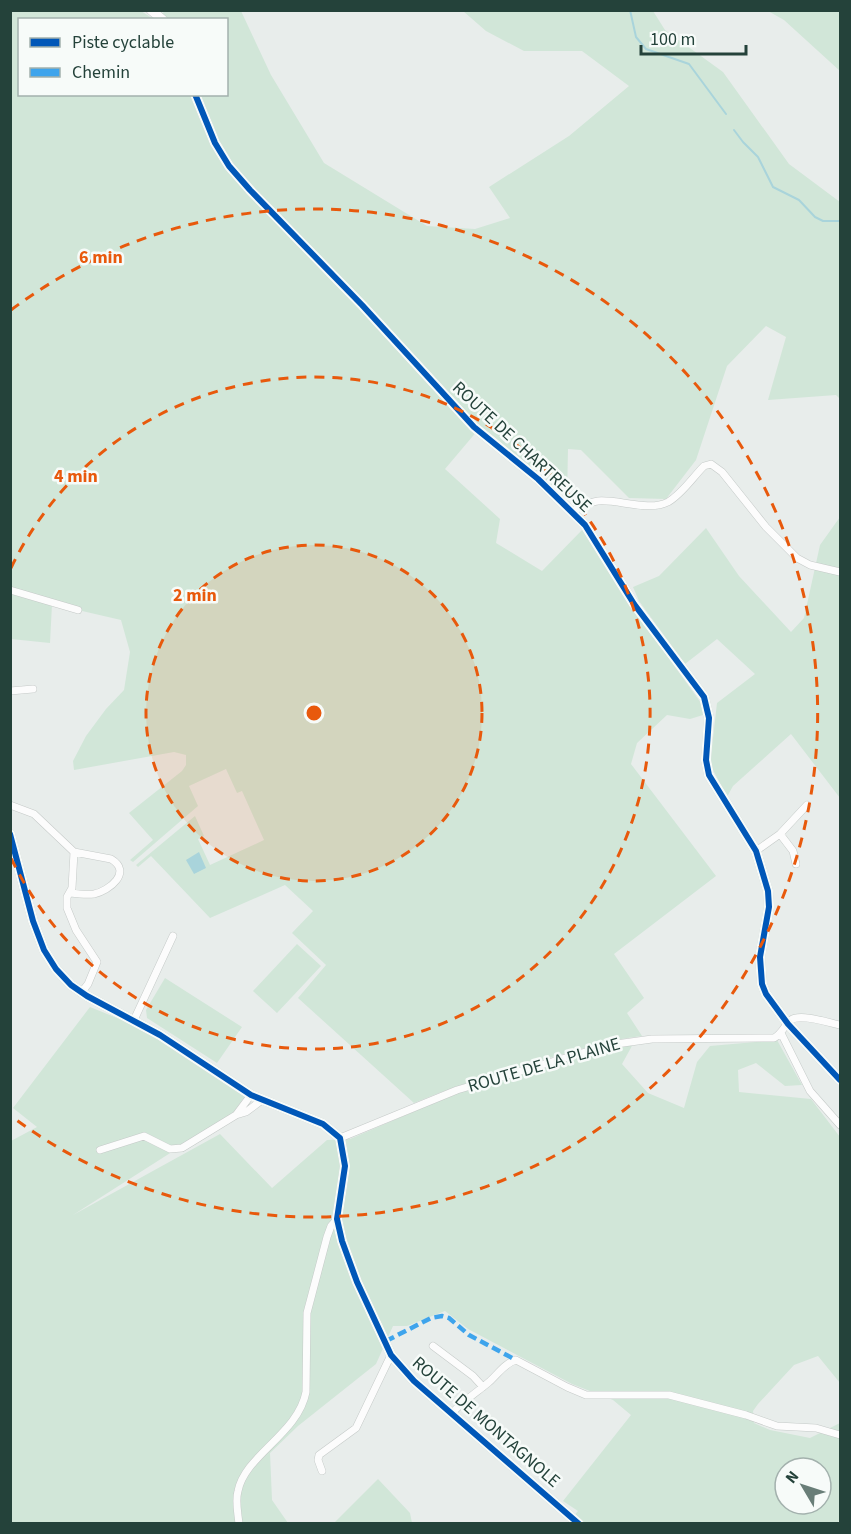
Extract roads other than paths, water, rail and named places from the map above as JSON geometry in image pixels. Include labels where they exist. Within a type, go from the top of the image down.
[{"type":"main road","name":"ROUTE DE CHARTREUSE","points":[[196,96],[215,143],[229,166],[362,305],[474,427],[538,479],[572,511],[593,536],[634,604],[704,697],[709,718],[706,760],[709,775],[756,851],[769,897],[760,957],[762,984],[770,1002],[840,1080]]},
{"type":"main road","points":[[10,834],[28,902],[44,950],[60,974],[81,993],[134,1020],[251,1095],[323,1124],[340,1138]]},
{"type":"main road","name":"ROUTE DE MONTAGNOLE","points":[[340,1138],[345,1166],[337,1219],[342,1241],[357,1282],[391,1355],[414,1381],[579,1524]]},
{"type":"street","points":[[572,511],[595,501],[620,504],[662,504],[673,499],[704,466],[711,464],[722,472],[766,527],[797,558],[810,565],[840,572]]},
{"type":"street","points":[[10,590],[78,610]]},
{"type":"street","points":[[10,691],[33,689]]},
{"type":"street","points":[[10,805],[34,814],[74,852],[116,862],[120,871],[119,878],[105,890],[91,894],[70,893]]},
{"type":"street","points":[[756,851],[780,834],[807,805]]},
{"type":"street","points":[[780,834],[793,850],[796,864]]},
{"type":"street","points":[[74,852],[67,908],[76,930],[97,962],[88,984],[81,993]]},
{"type":"street","points":[[134,1020],[173,936]]},
{"type":"street","points":[[840,1025],[804,1018],[791,1020],[781,1033],[810,1091],[840,1125]]},
{"type":"street","name":"ROUTE DE LA PLAINE","points":[[340,1138],[457,1090],[609,1044],[652,1040],[774,1038],[781,1033]]},
{"type":"street","points":[[236,1115],[251,1095]]},
{"type":"street","points":[[100,1150],[144,1136],[170,1149],[182,1148],[236,1115],[246,1112],[262,1100]]},
{"type":"street","points":[[239,1524],[237,1497],[242,1479],[297,1415],[304,1402],[307,1313],[327,1238],[331,1226],[337,1219]]},
{"type":"street","points":[[433,1346],[473,1376],[483,1387]]},
{"type":"street","points":[[322,1471],[317,1457],[358,1424],[391,1355]]},
{"type":"street","points":[[451,1414],[507,1364],[516,1360],[586,1395],[669,1395],[746,1415],[777,1426],[816,1428],[840,1435]]},
{"type":"water","points":[[199,852],[206,868],[194,874],[186,860]]},
{"type":"waterway","points":[[630,10],[636,37],[646,49],[689,64],[726,114]]},
{"type":"waterway","points":[[734,130],[758,157],[773,187],[799,200],[815,217],[823,221],[840,221]]}]
